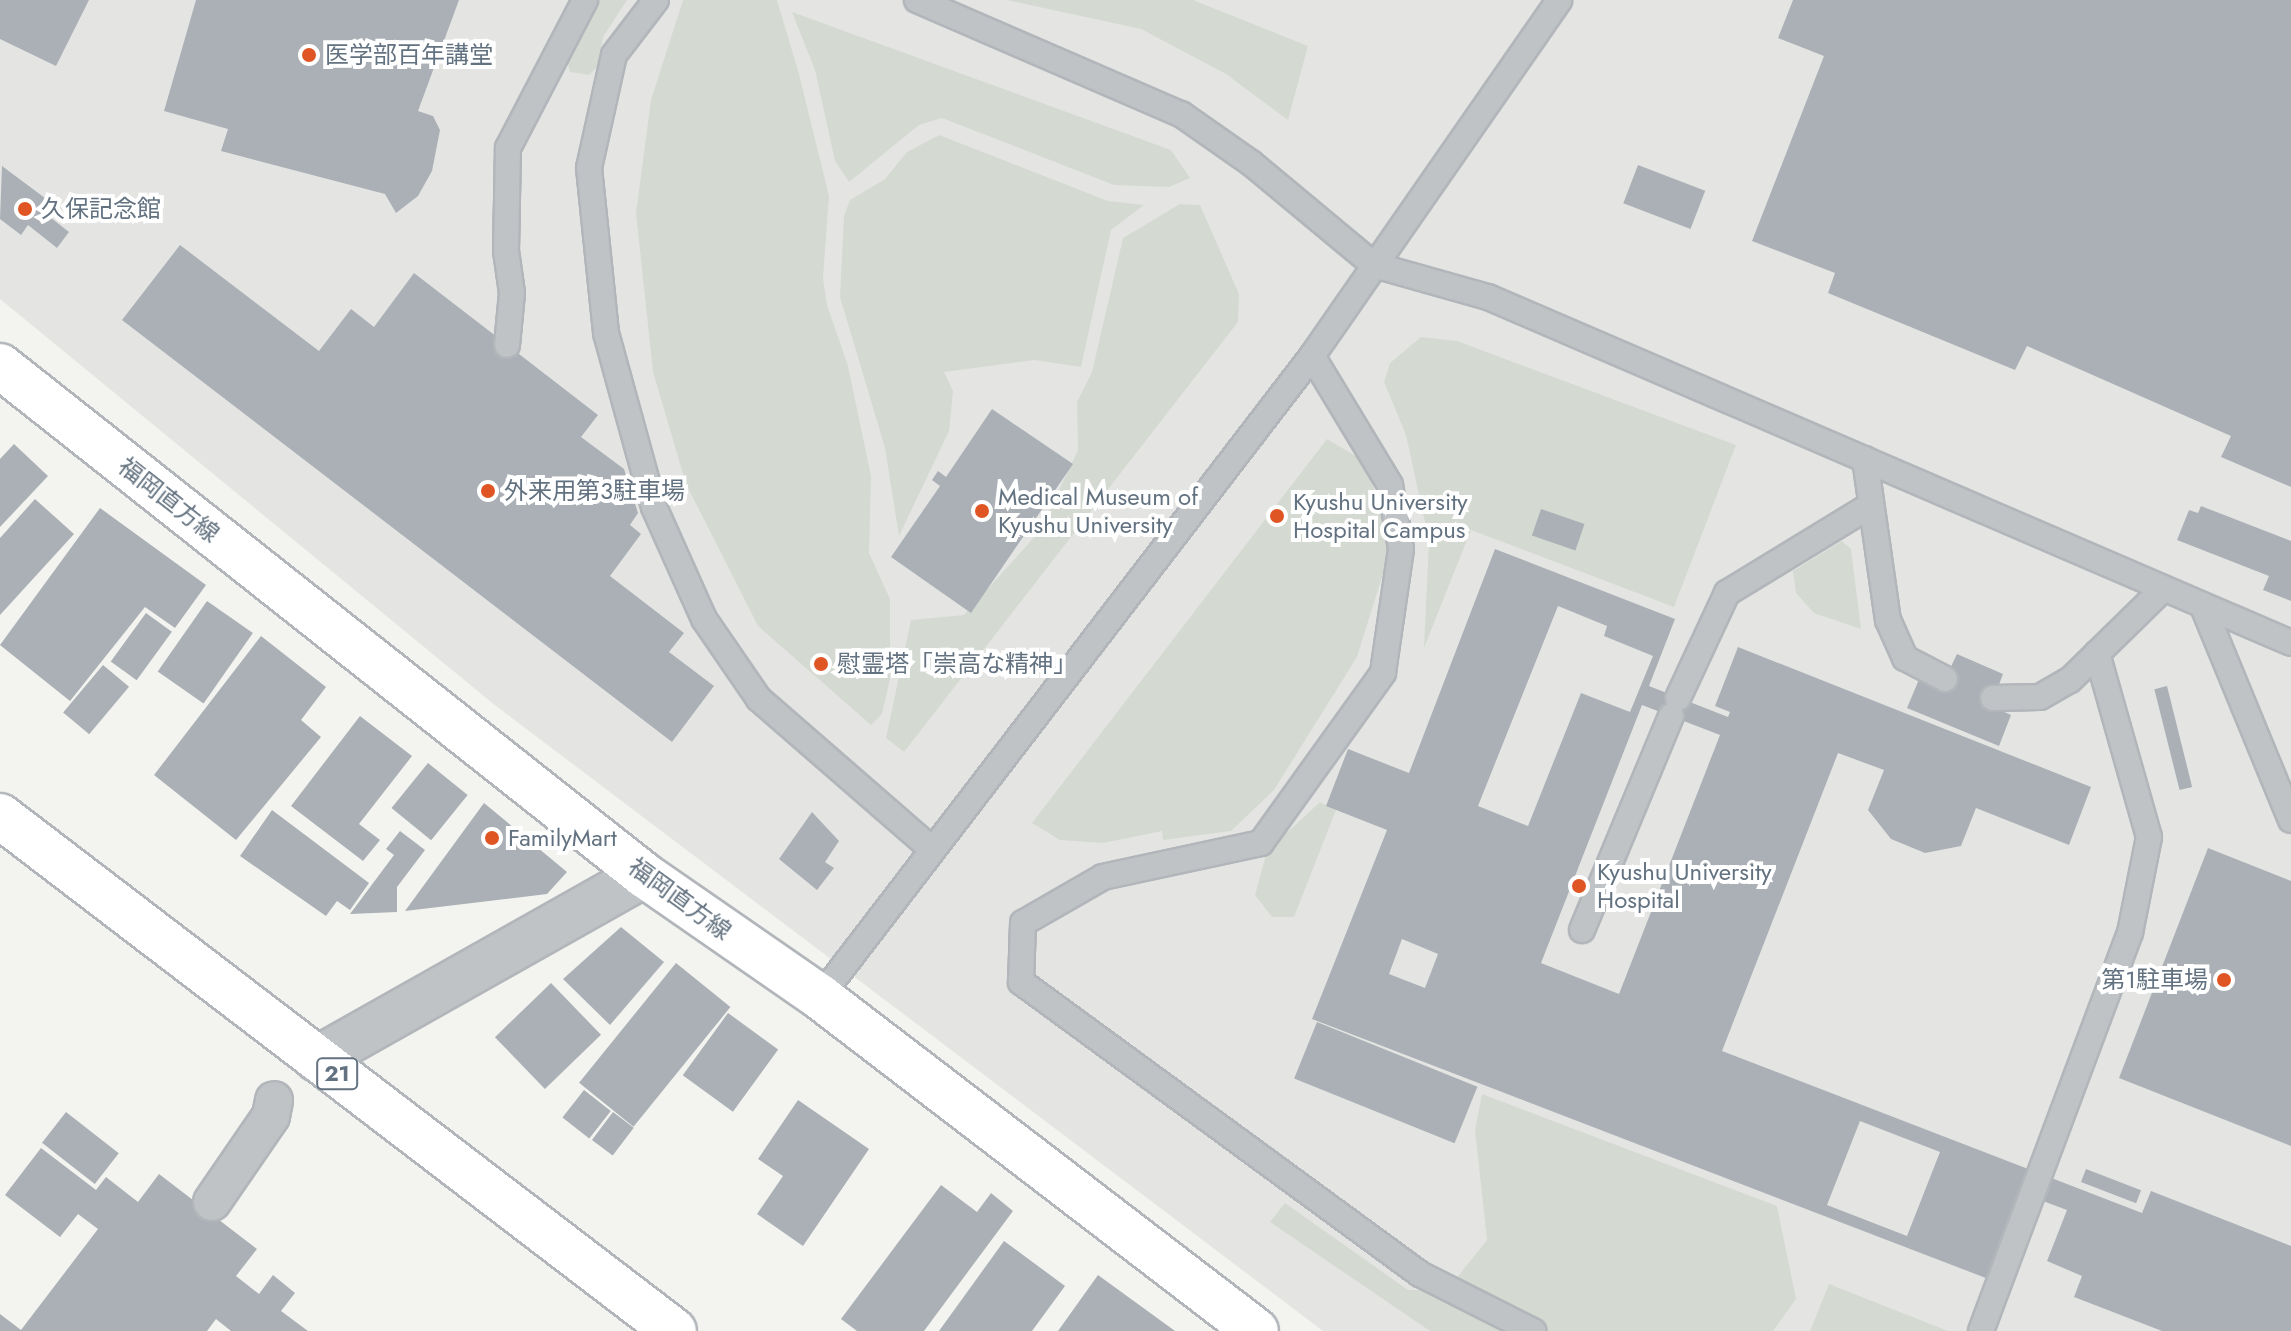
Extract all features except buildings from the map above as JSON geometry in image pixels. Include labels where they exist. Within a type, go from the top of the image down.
[{"type":"main road","name":"福岡直方線","points":[[0,366],[644,875],[820,997],[1240,1327]]},
{"type":"main road","name":"21","points":[[0,816],[674,1331]]},
{"type":"street","points":[[317,1059],[644,875]]},
{"type":"street","points":[[212,1202],[271,1116],[274,1100]]},
{"type":"lane","points":[[507,345],[512,293],[506,251],[508,148],[585,0]]},
{"type":"lane","points":[[656,0],[614,55],[589,168],[606,333],[654,507],[704,619],[759,699],[933,850]]},
{"type":"lane","points":[[917,0],[1181,114],[1251,163],[1374,265],[1488,297],[2204,609],[2291,643]]},
{"type":"lane","points":[[820,997],[1312,356],[1559,0]]},
{"type":"lane","points":[[1312,356],[1390,485],[1401,549],[1383,673],[1261,843],[1103,877],[1023,923],[1021,982],[1420,1274],[1533,1331]]},
{"type":"lane","points":[[1865,459],[1868,507],[1888,620],[1905,658],[1945,679]]},
{"type":"lane","points":[[1582,930],[1674,707],[1727,593],[1868,507]]},
{"type":"lane","points":[[1993,698],[2040,697],[2097,653],[2162,590]]},
{"type":"lane","points":[[2204,609],[2291,820]]},
{"type":"lane","points":[[1981,1331],[2130,933],[2149,837],[2097,653]]},
{"type":"shaded area","name":"Kyushu University Hospital Campus","points":[[0,0],[2291,0],[2291,1331],[1323,1331],[496,706],[0,299]]},
{"type":"shaded area","points":[[600,0],[627,0],[603,37],[597,67],[589,75],[570,72],[567,60]]},
{"type":"shaded area","points":[[683,0],[777,0],[799,74],[829,196],[823,278],[827,305],[848,366],[871,476],[869,553],[890,599],[890,679],[882,714],[871,725],[758,626],[686,484],[653,372],[636,213],[651,100]]},
{"type":"shaded area","points":[[1007,0],[1193,0],[1308,46],[1288,120],[1226,74],[1141,29]]},
{"type":"shaded area","points":[[792,12],[1171,150],[1190,178],[1169,187],[1114,185],[942,118],[919,125],[849,182],[835,161],[815,70]]},
{"type":"shaded area","points":[[939,135],[1108,201],[1144,205],[1111,230],[1081,367],[1035,360],[944,372],[953,391],[949,431],[899,536],[885,448],[840,297],[844,216],[850,200],[885,179],[907,152]]},
{"type":"shaded area","points":[[1180,204],[1200,205],[1239,294],[1238,322],[904,752],[886,738],[911,620],[964,615],[1039,532],[1078,450],[1077,402],[1092,372],[1123,238]]},
{"type":"shaded area","points":[[1421,337],[1457,341],[1736,445],[1674,607],[1471,530],[1424,648],[1429,541],[1406,435],[1384,382],[1390,363]]},
{"type":"shaded area","points":[[1327,439],[1366,462],[1391,548],[1357,657],[1274,790],[1231,831],[1163,840],[1162,831],[1103,843],[1060,840],[1032,823]]},
{"type":"shaded area","points":[[1842,541],[1851,549],[1861,629],[1814,613],[1796,593],[1793,571]]},
{"type":"shaded area","points":[[1320,802],[1336,810],[1294,917],[1272,917],[1255,895],[1267,851]]},
{"type":"shaded area","points":[[1482,1094],[1777,1206],[1796,1299],[1773,1331],[1430,1331],[1270,1222],[1285,1203],[1408,1290],[1447,1290],[1487,1240],[1475,1130]]},
{"type":"shaded area","points":[[1829,1284],[1948,1331],[1810,1331]]},
{"type":"place","name":"医学部百年講堂","points":[[309,55]]},
{"type":"place","name":"久保記念館","points":[[25,209]]},
{"type":"place","name":"外来用第3駐車場","points":[[488,491]]},
{"type":"place","name":"Medical Museum of Kyushu University","points":[[982,511]]},
{"type":"place","name":"Kyushu University Hospital Campus","points":[[1277,516]]},
{"type":"place","name":"慰霊塔「崇高な精神」","points":[[821,664]]},
{"type":"place","name":"FamilyMart","points":[[492,838]]},
{"type":"place","name":"Kyushu University Hospital","points":[[1579,886]]},
{"type":"place","name":"第1駐車場","points":[[2224,980]]}]
